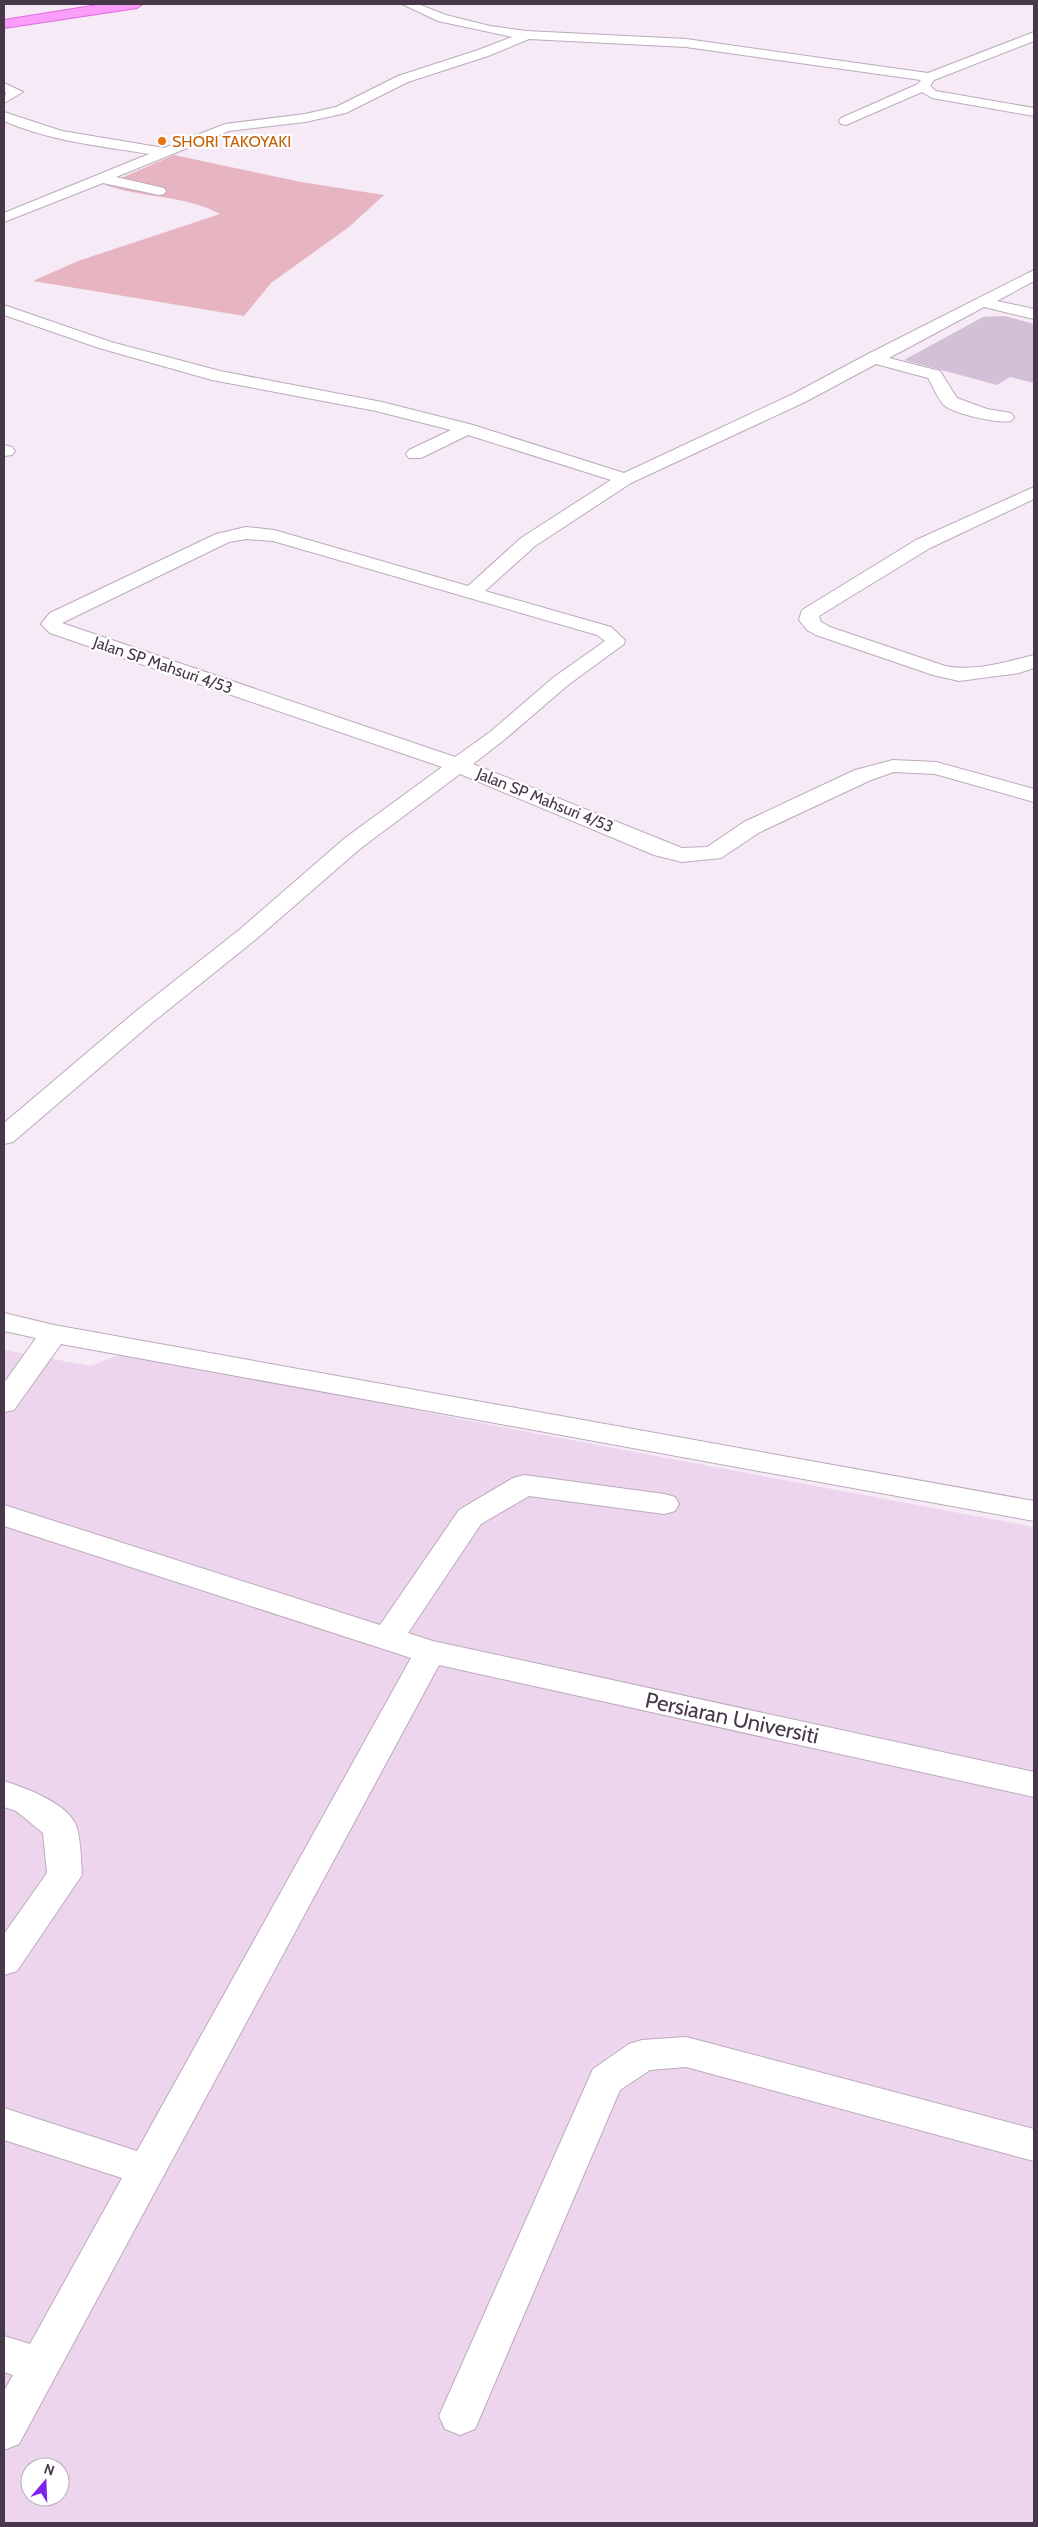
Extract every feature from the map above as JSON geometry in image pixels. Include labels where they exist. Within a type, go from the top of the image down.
[{"type":"main road","points":[[4,24],[111,5],[137,4]]},
{"type":"street","points":[[408,4],[463,25],[526,35],[686,42],[926,82]]},
{"type":"street","points":[[4,218],[162,152],[240,124],[308,118],[354,106],[400,80],[483,53],[526,35]]},
{"type":"street","points":[[846,121],[926,82],[1034,36]]},
{"type":"street","points":[[926,82],[932,94],[950,99],[1034,112]]},
{"type":"street","points":[[4,87],[16,92],[4,100]]},
{"type":"street","points":[[4,116],[20,123],[77,137],[162,152]]},
{"type":"street","points":[[100,178],[159,191]]},
{"type":"street","points":[[471,593],[528,542],[625,479],[799,398],[872,358],[1034,275]]},
{"type":"street","points":[[982,302],[1034,314]]},
{"type":"street","points":[[4,310],[105,345],[218,376],[376,406],[467,429],[625,479]]},
{"type":"street","points":[[872,358],[934,375],[951,402],[965,409],[1005,416]]},
{"type":"street","points":[[415,454],[467,429]]},
{"type":"street","points":[[1034,492],[923,544],[814,609],[808,614],[808,620],[814,626],[823,630],[949,674],[979,674],[1025,666],[1034,661]]},
{"type":"street","name":"Jalan SP Mahsuri 4/53","points":[[471,593],[274,536],[246,533],[223,538],[57,616],[52,624],[57,629],[458,765],[662,850],[682,855],[713,853],[752,827],[863,775],[893,766],[936,768],[1034,796]]},
{"type":"street","points":[[4,1136],[144,1017],[247,935],[353,843],[497,736],[561,681],[610,649],[615,640],[604,631],[471,593]]},
{"type":"street","points":[[4,1322],[54,1334],[1034,1511]]},
{"type":"street","points":[[4,1403],[54,1334]]},
{"type":"street","points":[[388,1638],[470,1517],[524,1485],[664,1504]]},
{"type":"street","name":"Persiaran Universiti","points":[[4,1515],[430,1652],[1034,1785]]},
{"type":"street","points":[[4,2431],[22,2360],[146,2170],[430,1652]]},
{"type":"street","points":[[4,1794],[28,1802],[60,1828],[65,1876],[4,1961]]},
{"type":"street","points":[[460,2416],[606,2080],[642,2055],[686,2052],[1034,2145]]},
{"type":"street","points":[[4,2124],[146,2170]]},
{"type":"shaded area","points":[[174,155],[301,182],[384,195],[349,227],[271,283],[244,316],[33,281],[78,261],[220,214],[193,203],[105,185]]},
{"type":"shaded area","points":[[4,1350],[91,1366],[124,1353],[491,1425],[1034,1527],[1034,2523],[4,2523]]},
{"type":"building","points":[[1005,316],[1034,324],[1034,383],[1010,377],[997,385],[904,360],[983,317]]},
{"type":"place","name":"SHORI TAKOYAKI","points":[[162,141]]}]
